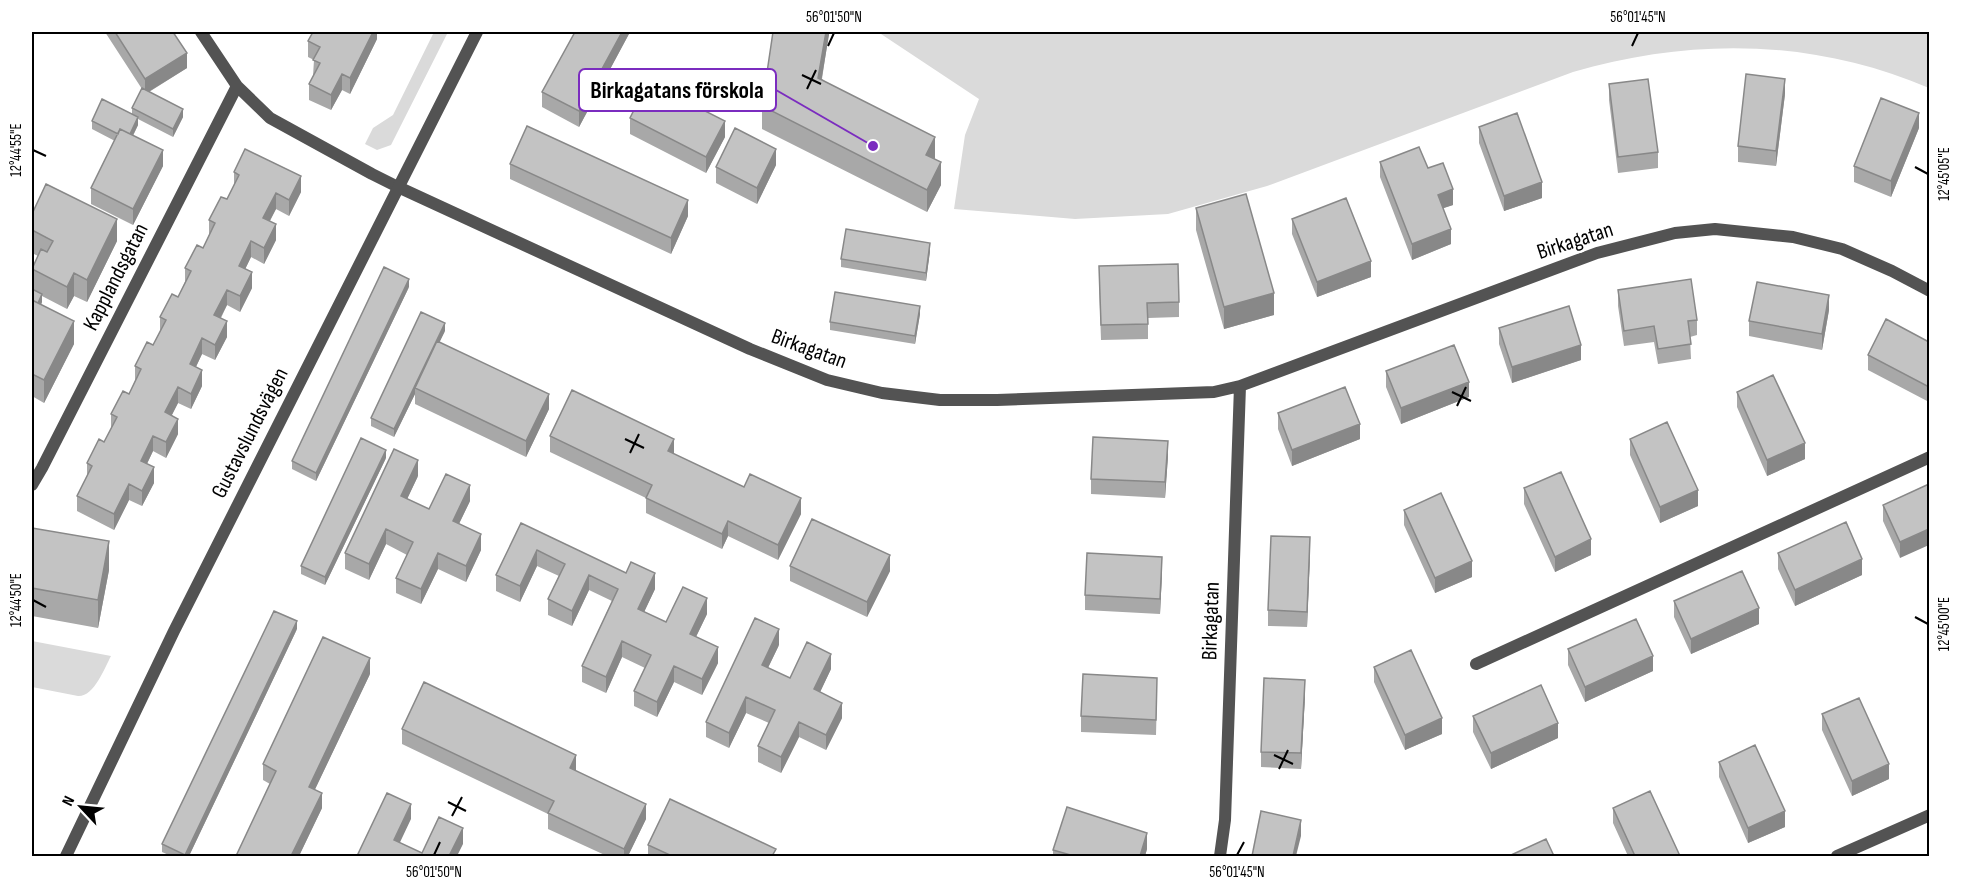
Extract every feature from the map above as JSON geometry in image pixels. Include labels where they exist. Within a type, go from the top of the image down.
[{"type":"street","name":"Birkagatan","points":[[201,32],[237,86],[270,118],[372,174],[750,349],[827,380],[882,393],[940,400],[997,400],[1194,394],[1240,386],[1597,253],[1675,233],[1715,229],[1793,237],[1842,249],[1892,271],[1929,291]]},
{"type":"street","name":"Gustavslundsvägen","points":[[66,856],[174,631],[477,32]]},
{"type":"street","name":"Kapplandsgatan","points":[[32,485],[237,86]]},
{"type":"street","name":"Birkagatan","points":[[1220,856],[1225,820],[1240,386]]},
{"type":"street","points":[[1476,664],[1929,457]]},
{"type":"street","points":[[1837,856],[1929,815]]},
{"type":"shaded area","points":[[434,32],[448,32],[391,145],[377,150],[365,144],[373,128],[393,115]]},
{"type":"shaded area","points":[[878,32],[1929,32],[1929,88],[1885,72],[1841,60],[1797,52],[1752,48],[1663,53],[1573,72],[1267,186],[1168,214],[1075,219],[954,209],[965,135],[979,99]]},
{"type":"shaded area","points":[[32,641],[111,656],[94,687],[84,695],[78,696],[32,687]]},
{"type":"building","points":[[115,32],[173,32],[187,53],[145,79]]},
{"type":"building","points":[[313,32],[373,32],[350,78],[342,74],[331,95],[309,84],[320,63],[313,60],[320,47],[308,41]]},
{"type":"building","points":[[575,32],[622,32],[579,111],[542,92]]},
{"type":"building","points":[[773,32],[826,32],[818,78],[935,137],[926,155],[941,162],[927,190],[762,106]]},
{"type":"building","points":[[1746,74],[1785,79],[1776,151],[1738,146]]},
{"type":"building","points":[[1648,79],[1658,152],[1618,157],[1609,84]]},
{"type":"building","points":[[648,82],[725,121],[706,157],[630,118]]},
{"type":"building","points":[[142,88],[183,109],[173,129],[132,108]]},
{"type":"building","points":[[1881,98],[1919,113],[1891,181],[1854,166]]},
{"type":"building","points":[[102,99],[138,117],[130,134],[120,129],[118,134],[92,121]]},
{"type":"building","points":[[1517,113],[1542,182],[1504,196],[1479,127]]},
{"type":"building","points":[[527,126],[688,200],[671,238],[510,164]]},
{"type":"building","points":[[735,128],[776,149],[757,188],[716,167]]},
{"type":"building","points":[[120,129],[163,150],[133,209],[91,188]]},
{"type":"building","points":[[1419,147],[1428,168],[1443,163],[1453,189],[1438,195],[1451,229],[1412,244],[1380,162]]},
{"type":"building","points":[[245,149],[301,176],[289,200],[276,193],[263,218],[276,224],[264,248],[251,241],[239,266],[252,272],[240,296],[227,290],[214,315],[227,321],[215,345],[202,338],[190,364],[202,370],[191,394],[178,387],[165,412],[178,419],[166,442],[153,436],[141,461],[154,467],[142,491],[129,484],[114,514],[77,496],[92,466],[87,463],[99,439],[104,442],[117,417],[111,414],[123,391],[129,394],[141,369],[135,366],[147,342],[153,345],[166,320],[160,317],[172,294],[178,297],[191,271],[185,268],[197,245],[203,248],[215,223],[209,220],[221,197],[227,199],[239,175],[234,172]]},
{"type":"building","points":[[46,184],[117,219],[87,280],[74,273],[67,287],[32,269],[41,249],[47,252],[53,241],[32,230],[32,214]]},
{"type":"building","points":[[1246,194],[1274,293],[1224,307],[1196,208]]},
{"type":"building","points":[[1346,198],[1371,261],[1317,282],[1292,219]]},
{"type":"building","points":[[846,229],[930,243],[926,273],[841,259]]},
{"type":"building","points":[[1178,264],[1179,302],[1147,303],[1148,324],[1101,325],[1099,266]]},
{"type":"building","points":[[384,267],[409,279],[316,473],[292,461]]},
{"type":"building","points":[[1691,279],[1697,320],[1688,321],[1691,344],[1658,349],[1654,326],[1624,331],[1618,290]]},
{"type":"building","points":[[1757,282],[1829,295],[1822,334],[1749,321]]},
{"type":"building","points":[[32,289],[42,294],[38,303],[32,300]]},
{"type":"building","points":[[835,292],[920,306],[915,336],[830,322]]},
{"type":"building","points":[[32,300],[74,321],[44,380],[32,374]]},
{"type":"building","points":[[1569,306],[1581,345],[1512,367],[1499,328]]},
{"type":"building","points":[[421,312],[445,323],[394,429],[371,418]]},
{"type":"building","points":[[1886,319],[1929,342],[1929,387],[1868,355]]},
{"type":"building","points":[[437,341],[549,394],[526,441],[415,388]]},
{"type":"building","points":[[1454,345],[1469,382],[1401,408],[1386,371]]},
{"type":"building","points":[[1773,375],[1805,443],[1767,460],[1737,392]]},
{"type":"building","points":[[1345,387],[1360,424],[1292,450],[1278,413]]},
{"type":"building","points":[[572,390],[674,439],[668,451],[744,487],[750,474],[801,498],[778,545],[728,521],[722,534],[646,498],[652,485],[550,436]]},
{"type":"building","points":[[1667,422],[1698,490],[1660,507],[1630,439]]},
{"type":"building","points":[[1093,437],[1168,441],[1165,482],[1091,479]]},
{"type":"building","points":[[361,438],[386,450],[325,577],[301,566]]},
{"type":"building","points":[[394,449],[418,460],[401,496],[429,509],[446,474],[470,485],[453,521],[481,534],[466,566],[438,553],[421,589],[396,578],[413,542],[386,529],[369,564],[345,553]]},
{"type":"building","points":[[1561,472],[1591,539],[1555,557],[1524,488]]},
{"type":"building","points":[[1929,484],[1929,529],[1900,542],[1883,505]]},
{"type":"building","points":[[1441,493],[1472,561],[1435,578],[1404,510]]},
{"type":"building","points":[[812,519],[890,555],[867,602],[790,566]]},
{"type":"building","points":[[1846,522],[1862,559],[1795,590],[1778,553]]},
{"type":"building","points":[[521,523],[626,573],[631,562],[655,573],[638,609],[666,622],[683,587],[707,598],[690,634],[718,647],[702,679],[674,666],[657,702],[634,691],[651,655],[622,641],[606,677],[582,666],[618,589],[589,575],[572,611],[548,599],[565,564],[537,550],[520,586],[496,575]]},
{"type":"building","points":[[32,528],[109,541],[98,600],[32,588]]},
{"type":"building","points":[[1271,536],[1310,537],[1307,612],[1268,610]]},
{"type":"building","points":[[1087,553],[1162,557],[1160,599],[1085,595]]},
{"type":"building","points":[[1742,571],[1759,608],[1691,639],[1674,601]]},
{"type":"building","points":[[274,611],[297,621],[185,855],[162,844]]},
{"type":"building","points":[[755,618],[779,629],[762,665],[790,678],[807,642],[831,654],[814,689],[842,703],[826,735],[799,722],[781,757],[758,746],[775,710],[746,697],[729,733],[706,722]]},
{"type":"building","points":[[1636,619],[1653,656],[1585,687],[1568,649]]},
{"type":"building","points":[[323,637],[370,658],[309,787],[322,793],[291,856],[236,856],[276,771],[263,764]]},
{"type":"building","points":[[1411,650],[1442,718],[1405,735],[1374,667]]},
{"type":"building","points":[[1083,674],[1157,678],[1156,720],[1081,716]]},
{"type":"building","points":[[1264,678],[1305,680],[1301,753],[1261,752]]},
{"type":"building","points":[[424,682],[576,755],[570,768],[646,804],[624,849],[548,813],[554,801],[402,729]]},
{"type":"building","points":[[1541,685],[1558,723],[1491,753],[1473,716]]},
{"type":"building","points":[[1859,698],[1889,764],[1852,781],[1822,714]]},
{"type":"building","points":[[1755,745],[1785,811],[1748,828],[1719,762]]},
{"type":"building","points":[[1650,791],[1680,856],[1635,856],[1613,808]]},
{"type":"building","points":[[387,793],[411,804],[394,840],[422,853],[439,817],[463,828],[449,856],[357,856]]},
{"type":"building","points":[[670,799],[776,849],[772,856],[672,856],[648,845]]},
{"type":"building","points":[[1067,807],[1147,833],[1140,856],[1074,856],[1053,850]]},
{"type":"building","points":[[1261,811],[1301,820],[1293,856],[1252,856]]},
{"type":"building","points":[[1546,839],[1554,856],[1509,856]]},
{"type":"place","name":"Birkagatans förskola","points":[[873,146]]}]
